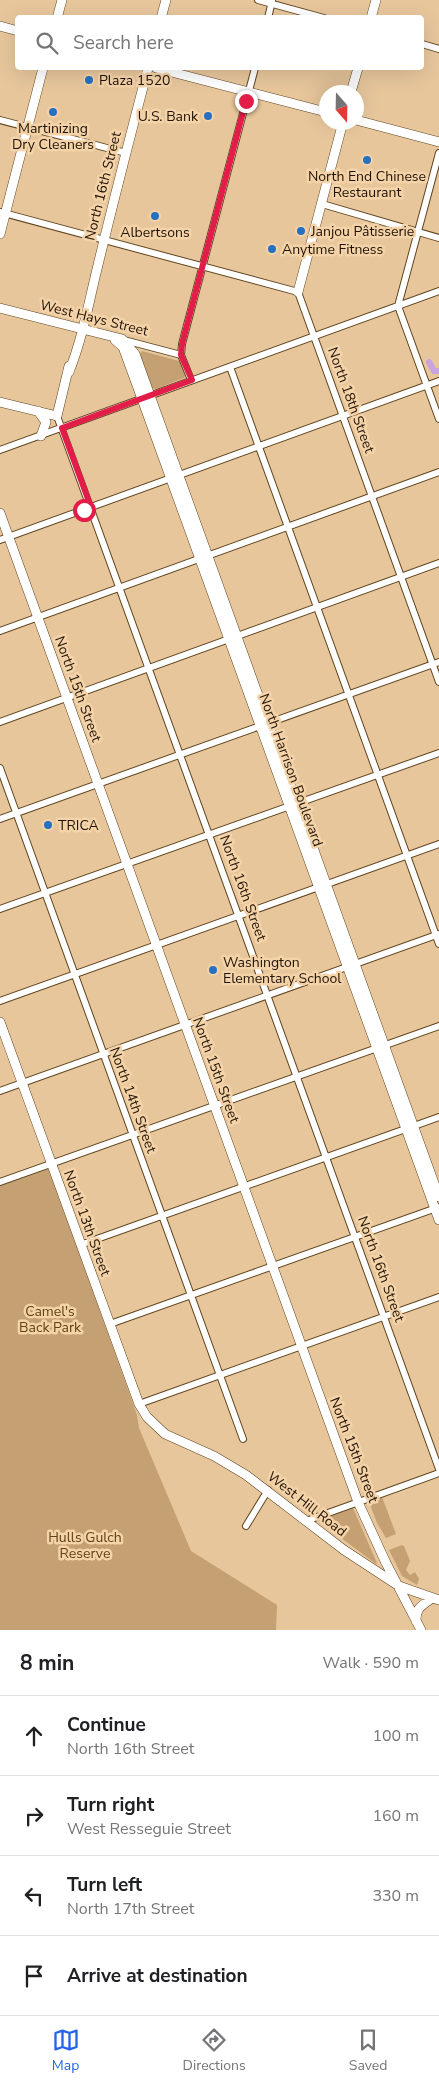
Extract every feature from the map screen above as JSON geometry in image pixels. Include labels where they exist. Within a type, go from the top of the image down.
[{"type":"street","points":[[58,15],[62,0]]},
{"type":"street","points":[[162,15],[166,0]]},
{"type":"street","points":[[258,0],[272,2],[314,15]]},
{"type":"street","points":[[372,15],[376,0]]},
{"type":"street","points":[[269,15],[272,2]]},
{"type":"street","points":[[0,26],[15,30]]},
{"type":"street","points":[[424,45],[439,49]]},
{"type":"street","points":[[0,234],[3,213],[42,70]]},
{"type":"street","name":"North 16th Street","points":[[147,70],[86,312],[57,416],[439,1469]]},
{"type":"street","points":[[164,70],[319,110]]},
{"type":"street","points":[[192,380],[181,355],[182,344],[254,70]]},
{"type":"street","points":[[353,85],[357,70]]},
{"type":"street","points":[[0,120],[126,152]]},
{"type":"street","points":[[364,122],[439,142]]},
{"type":"street","points":[[3,213],[298,292],[341,130]]},
{"type":"street","points":[[439,153],[398,306],[439,420]]},
{"type":"street","points":[[322,204],[439,238]]},
{"type":"street","points":[[0,450],[439,291]]},
{"type":"street","name":"North 18th Street","points":[[298,292],[401,576],[436,663],[439,682]]},
{"type":"street","name":"West Hays Street","points":[[0,308],[181,355]]},
{"type":"street","name":"North Harrison Boulevard","points":[[108,336],[123,347],[146,398],[410,1127],[437,1208],[439,1220]]},
{"type":"street","name":"North Harrison Boulevard","points":[[122,340],[135,354],[146,398]]},
{"type":"street","points":[[230,367],[439,944]]},
{"type":"street","points":[[4,539],[439,381]]},
{"type":"street","points":[[0,402],[57,416]]},
{"type":"street","points":[[38,411],[46,422],[41,436]]},
{"type":"street","points":[[0,631],[439,472]]},
{"type":"street","name":"North 15th Street","points":[[0,513],[4,539],[38,618],[358,1502],[382,1556],[421,1630]]},
{"type":"street","points":[[0,722],[439,563]]},
{"type":"street","points":[[0,819],[436,663]]},
{"type":"street","points":[[0,909],[439,753]]},
{"type":"street","name":"North 14th Street","points":[[0,768],[243,1440]]},
{"type":"street","points":[[0,1001],[439,844]]},
{"type":"street","points":[[0,1091],[437,935]]},
{"type":"street","name":"North 13th Street","points":[[0,1022],[139,1404],[146,1417],[159,1429]]},
{"type":"street","points":[[0,1182],[439,1026]]},
{"type":"street","points":[[80,1244],[439,1117]]},
{"type":"street","name":"North Harrison Boulevard","points":[[410,1127],[439,1197]]},
{"type":"street","points":[[110,1324],[437,1208]]},
{"type":"street","points":[[139,1404],[439,1297]]},
{"type":"street","name":"West Hill Road","points":[[159,1429],[214,1456],[268,1490],[344,1550],[399,1586],[435,1599]]},
{"type":"street","points":[[306,1520],[439,1473]]},
{"type":"street","points":[[246,1526],[268,1490]]},
{"type":"street","points":[[416,1621],[417,1610],[420,1606],[435,1599]]},
{"type":"green space","points":[[142,351],[183,362],[186,373],[184,378],[156,389],[152,388],[140,354]]},
{"type":"green space","name":"Hulls Gulch Reserve","points":[[49,1169],[137,1415],[139,1428],[191,1551],[277,1605],[276,1630],[0,1630],[0,1186]]},
{"type":"green space","points":[[382,1497],[396,1534],[386,1538],[377,1523],[369,1502]]},
{"type":"green space","points":[[353,1508],[376,1564],[320,1522],[321,1519]]},
{"type":"green space","points":[[402,1545],[410,1561],[406,1570],[410,1575],[415,1572],[419,1579],[417,1585],[402,1576],[389,1550]]},
{"type":"waterway","points":[[429,362],[434,371],[439,371]]},
{"type":"place","name":"Plaza 1520","points":[[89,80]]},
{"type":"place","name":"Martinizing Dry Cleaners","points":[[53,112]]},
{"type":"place","name":"U.S. Bank","points":[[208,116]]},
{"type":"place","name":"North End Chinese Restaurant","points":[[367,160]]},
{"type":"place","name":"Albertsons","points":[[155,216]]},
{"type":"place","name":"Janjou Pâtisserie","points":[[301,231]]},
{"type":"place","name":"Anytime Fitness","points":[[272,249]]},
{"type":"place","name":"TRICA","points":[[48,825]]},
{"type":"place","name":"Washington Elementary School","points":[[213,970]]},
{"type":"route","points":[[84,510],[91,507],[62,428],[192,380],[181,355],[182,344],[246,101]]},
{"type":"park label","name":"Camel's Back Park","points":[[50,1319]]}]
